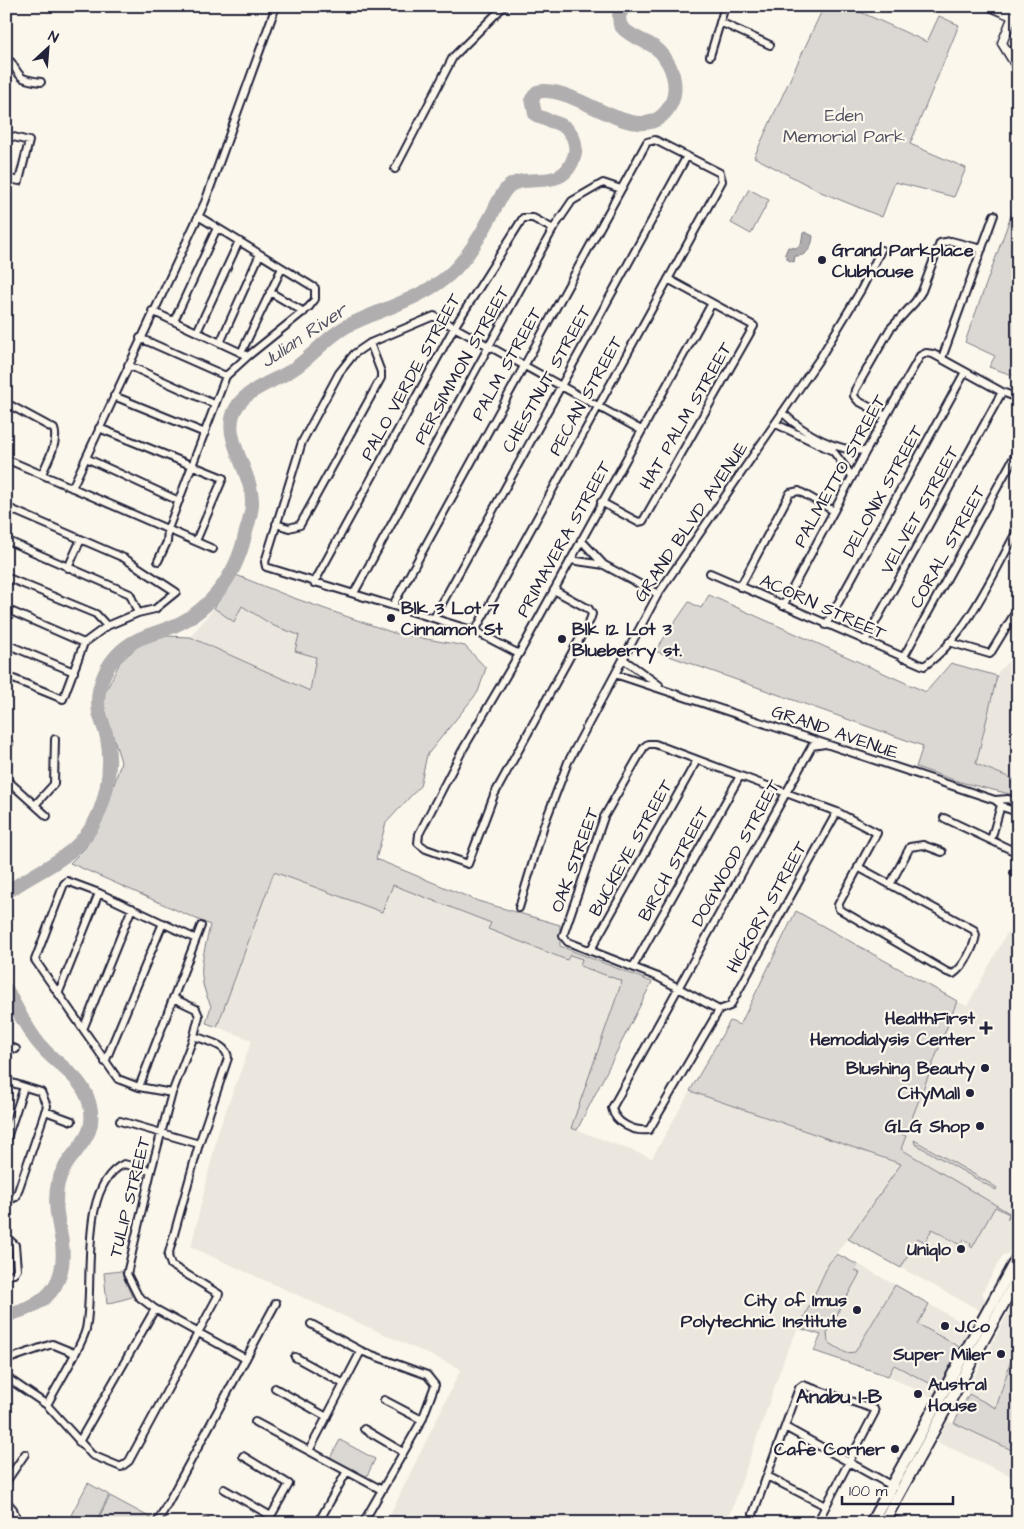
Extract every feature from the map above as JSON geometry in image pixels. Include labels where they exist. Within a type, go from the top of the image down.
[{"type":"highway","points":[[871,1523],[896,1488],[1018,1256]]},
{"type":"highway","points":[[926,1433],[1018,1277]]},
{"type":"highway","points":[[884,1520],[896,1488]]},
{"type":"main road","points":[[990,6],[1016,17],[1018,6]]},
{"type":"street","points":[[72,488],[152,311],[198,216],[250,82],[276,6]]},
{"type":"street","points":[[395,169],[453,57],[504,6]]},
{"type":"street","points":[[710,56],[725,6]]},
{"type":"street","points":[[1016,17],[1002,44],[1018,68]]},
{"type":"street","points":[[720,22],[770,45]]},
{"type":"street","points":[[6,60],[11,62],[23,80],[41,82]]},
{"type":"street","points":[[1018,106],[1018,183]]},
{"type":"street","points":[[6,135],[29,141],[19,181],[6,178]]},
{"type":"street","name":"PALM STREET","points":[[394,605],[524,364],[650,140],[655,140],[687,156]]},
{"type":"street","name":"PECAN STREET","points":[[475,631],[668,279],[722,176],[720,172],[687,156]]},
{"type":"street","name":"CHESTNUT STREET","points":[[434,618],[687,156]]},
{"type":"street","name":"PERSIMMON STREET","points":[[354,594],[553,229],[572,201],[603,183],[621,189]]},
{"type":"street","points":[[158,561],[167,542],[168,529],[194,466],[214,404],[226,376],[244,354],[304,312],[315,298],[314,288],[198,216]]},
{"type":"street","points":[[994,216],[942,358],[1002,392],[1018,398]]},
{"type":"street","name":"PALO VERDE STREET","points":[[314,583],[455,326],[523,218],[533,218],[553,229]]},
{"type":"street","points":[[174,321],[217,228]]},
{"type":"street","points":[[197,332],[239,241]]},
{"type":"street","points":[[886,416],[858,401],[854,396],[855,390],[890,329],[915,302],[922,291],[937,249],[945,241],[982,249]]},
{"type":"street","name":"GRAND BLVD AVENUE","points":[[519,908],[544,825],[568,762],[658,594],[776,424],[856,299],[881,250]]},
{"type":"street","points":[[220,343],[260,254]]},
{"type":"street","points":[[244,354],[282,268]]},
{"type":"street","points":[[668,279],[712,303]]},
{"type":"street","points":[[270,292],[304,312]]},
{"type":"street","name":"HAT PALM STREET","points":[[601,502],[638,522],[643,521],[754,326],[712,303]]},
{"type":"street","name":"PRIMAVERA STREET","points":[[554,590],[589,609],[592,614],[590,620],[494,795],[468,864],[426,849],[418,843],[419,834],[462,751],[519,654],[601,502],[712,303]]},
{"type":"street","points":[[152,311],[244,354]]},
{"type":"street","points":[[519,654],[475,631],[266,567],[265,562],[302,442],[339,374],[354,354],[370,343],[430,317],[439,317],[641,430]]},
{"type":"street","points":[[140,338],[226,376]]},
{"type":"street","points":[[276,524],[289,528],[300,524],[381,378],[381,372],[370,343]]},
{"type":"street","name":"PALMETTO STREET","points":[[783,606],[852,476],[920,356],[926,353],[942,358]]},
{"type":"street","points":[[128,365],[214,404]]},
{"type":"street","name":"DELONIX STREET","points":[[826,625],[965,372]]},
{"type":"street","name":"VELVET STREET","points":[[865,641],[1002,392]]},
{"type":"street","points":[[114,396],[205,432]]},
{"type":"street","points":[[6,403],[54,429],[56,432],[42,474]]},
{"type":"street","points":[[783,413],[833,451],[852,476]]},
{"type":"street","points":[[776,424],[850,451],[866,451]]},
{"type":"street","points":[[99,428],[223,478],[196,541]]},
{"type":"street","name":"CORAL STREET","points":[[903,658],[1018,450]]},
{"type":"street","points":[[86,458],[179,501]]},
{"type":"street","points":[[6,459],[213,549]]},
{"type":"street","points":[[740,587],[790,493],[794,490],[799,491],[834,511]]},
{"type":"street","points":[[6,507],[124,558],[176,592],[155,609],[138,613],[107,626],[84,643],[63,699],[6,676]]},
{"type":"street","points":[[1018,529],[968,618],[949,642],[990,654],[994,651],[1018,608]]},
{"type":"street","points":[[68,568],[81,539]]},
{"type":"street","points":[[6,540],[130,594],[138,613]]},
{"type":"street","points":[[581,540],[604,565],[658,594]]},
{"type":"street","points":[[570,560],[604,565]]},
{"type":"street","name":"ACORN STREET","points":[[710,573],[924,666],[949,642]]},
{"type":"street","points":[[6,577],[96,614],[107,626]]},
{"type":"street","points":[[6,609],[84,643]]},
{"type":"street","points":[[6,644],[74,672]]},
{"type":"street","name":"GRAND AVENUE","points":[[623,659],[647,678],[667,690]]},
{"type":"street","name":"GRAND AVENUE","points":[[616,674],[995,800],[1001,805],[1018,812]]},
{"type":"street","points":[[36,805],[54,784],[55,739]]},
{"type":"street","name":"OAK STREET","points":[[590,950],[568,942],[563,936],[604,817],[644,747],[648,744],[655,744],[698,760]]},
{"type":"street","name":"DOGWOOD STREET","points":[[719,1010],[649,1130],[640,1131],[619,1121],[613,1114],[612,1108],[812,746],[825,744]]},
{"type":"street","points":[[698,760],[837,812],[877,833],[858,868],[838,905],[839,909],[947,972],[953,974],[959,970],[976,935],[974,930],[858,868]]},
{"type":"street","name":"BUCKEYE STREET","points":[[590,950],[698,760]]},
{"type":"street","name":"BIRCH STREET","points":[[633,967],[740,776]]},
{"type":"street","points":[[6,779],[47,816]]},
{"type":"street","name":"GRAND AVENUE","points":[[995,800],[1008,799],[1018,803]]},
{"type":"street","points":[[991,840],[1001,805]]},
{"type":"street","name":"HICKORY STREET","points":[[719,1010],[730,1006],[837,812]]},
{"type":"street","points":[[944,818],[1018,852]]},
{"type":"street","points":[[890,885],[910,847],[923,845],[942,852]]},
{"type":"street","points":[[172,1093],[138,1087],[118,1078],[105,1062],[84,1027],[35,960],[60,892],[64,884],[71,881],[196,938]]},
{"type":"street","points":[[59,992],[99,893]]},
{"type":"street","points":[[84,1027],[132,908]]},
{"type":"street","points":[[105,1062],[163,923]]},
{"type":"street","points":[[138,1087],[201,926]]},
{"type":"street","points":[[590,950],[679,987],[719,1010]]},
{"type":"street","name":"TULIP STREET","points":[[173,998],[198,1012],[194,1036],[172,1093],[150,1172],[127,1270],[138,1296],[155,1309],[246,1359]]},
{"type":"street","points":[[6,1377],[47,1405],[92,1455],[117,1467],[126,1465],[219,1294],[171,1265],[168,1256],[199,1144],[228,1058],[228,1052],[224,1048],[194,1036]]},
{"type":"street","points":[[6,1046],[16,1049]]},
{"type":"street","points":[[6,1080],[41,1092],[47,1106],[16,1197],[6,1201]]},
{"type":"street","points":[[6,1141],[24,1086]]},
{"type":"street","points":[[46,1111],[72,1121]]},
{"type":"street","points":[[120,1121],[199,1144]]},
{"type":"street","points":[[47,1405],[86,1329],[94,1209],[104,1182],[116,1168],[124,1164],[150,1172]]},
{"type":"street","points":[[6,1237],[15,1245],[17,1269],[14,1274],[6,1275]]},
{"type":"street","points":[[157,1523],[276,1303]]},
{"type":"street","points":[[79,1442],[155,1309]]},
{"type":"street","points":[[312,1324],[362,1350],[427,1375],[435,1385],[422,1420],[363,1523]]},
{"type":"street","points":[[6,1360],[52,1344],[74,1354]]},
{"type":"street","points":[[309,1451],[362,1350]]},
{"type":"street","points":[[295,1357],[344,1384]]},
{"type":"street","points":[[755,1523],[752,1517],[799,1388],[803,1386],[874,1409],[875,1412],[817,1523]]},
{"type":"street","points":[[275,1388],[327,1417]]},
{"type":"street","points":[[384,1400],[422,1420]]},
{"type":"street","points":[[255,1422],[382,1490]]},
{"type":"street","points":[[785,1427],[849,1464],[896,1488]]},
{"type":"street","points":[[364,1429],[403,1452]]},
{"type":"street","points":[[6,1482],[25,1454]]},
{"type":"street","points":[[243,1456],[289,1484],[268,1523]]},
{"type":"street","points":[[318,1523],[347,1471]]},
{"type":"street","points":[[767,1476],[826,1506]]},
{"type":"street","points":[[224,1489],[271,1516]]},
{"type":"street","points":[[6,1501],[13,1509],[18,1523]]},
{"type":"street","points":[[884,1520],[903,1523]]},
{"type":"shaded area","points":[[805,232],[813,236],[810,248],[802,255],[795,256],[794,262],[788,260],[785,254],[788,247],[796,248],[801,244],[803,233]]},
{"type":"shaded area","points":[[236,575],[291,597],[394,633],[465,646],[486,668],[478,692],[427,755],[420,786],[386,823],[376,859],[478,901],[560,925],[560,946],[652,982],[577,1130],[652,1158],[690,1091],[902,1165],[829,1263],[786,1354],[732,1509],[723,1523],[386,1523],[461,1369],[191,1247],[218,1132],[252,1040],[206,1023],[211,1006],[202,986],[202,957],[210,925],[70,863],[85,848],[105,814],[117,779],[121,762],[102,699],[120,662],[139,645],[166,636],[190,637],[224,596]]},
{"type":"shaded area","points":[[1018,652],[1018,781],[976,764],[998,672]]},
{"type":"shaded area","points":[[1013,922],[1018,925],[1018,1237],[1008,1254],[1003,1255],[982,1293],[986,1302],[981,1311],[901,1268],[917,1238],[918,1159],[899,1147],[957,1001],[967,1006]]},
{"type":"shaded area","name":"City of Imus Polytechnic Institute","points":[[856,1263],[897,1286],[853,1364],[814,1351],[821,1335],[816,1333]]},
{"type":"shaded area","points":[[1018,1295],[1018,1338],[996,1408],[966,1392]]},
{"type":"shaded area","name":"J.Co","points":[[929,1304],[969,1326],[970,1333],[961,1348],[918,1324]]},
{"type":"shaded area","points":[[894,1365],[939,1388],[933,1398],[888,1376]]},
{"type":"shaded area","points":[[948,1421],[1018,1453],[1018,1479],[937,1442]]},
{"type":"green space","name":"Eden Memorial Park","points":[[824,6],[847,6],[927,42],[939,16],[959,25],[910,144],[966,168],[954,197],[895,182],[882,217],[821,192],[754,157]]},
{"type":"green space","points":[[749,189],[769,200],[751,234],[731,223]]},
{"type":"green space","points":[[1017,199],[1018,377],[989,367],[995,356],[965,342]]},
{"type":"green space","points":[[236,575],[291,597],[394,633],[465,646],[486,668],[478,692],[427,755],[420,786],[386,823],[376,859],[478,901],[560,925],[560,946],[652,982],[577,1130],[571,1128],[622,981],[580,966],[582,959],[570,955],[567,960],[488,929],[491,923],[393,885],[382,912],[274,872],[217,1027],[206,1023],[211,1006],[203,984],[202,975],[203,957],[210,925],[70,863],[85,848],[105,814],[121,762],[102,699],[120,662],[139,645],[166,636],[190,637],[310,691],[316,657],[295,651],[299,635],[274,626],[242,606],[234,622],[214,608]]},
{"type":"green space","points":[[709,595],[926,692],[951,663],[997,676],[976,764],[1018,781],[1018,796],[960,782],[916,767],[923,746],[655,651],[689,602],[701,608]]},
{"type":"green space","points":[[796,911],[957,1001],[907,1131],[898,1127],[895,1131],[906,1136],[901,1149],[1011,1214],[1007,1220],[1009,1214],[995,1207],[972,1248],[971,1244],[964,1239],[960,1245],[932,1229],[925,1242],[917,1238],[901,1268],[848,1239],[901,1164],[690,1091],[730,1021],[740,1025]]},
{"type":"green space","points":[[914,1140],[991,1184],[997,1188],[996,1190],[915,1144]]},
{"type":"green space","points":[[837,1254],[858,1265],[855,1270],[860,1273],[827,1333],[828,1342],[846,1353],[855,1352],[895,1285],[929,1304],[918,1324],[961,1348],[939,1388],[894,1365],[888,1376],[814,1351],[821,1335],[799,1328],[829,1263]]},
{"type":"green space","points":[[121,1271],[132,1297],[107,1304],[104,1273]]},
{"type":"green space","points":[[1018,1338],[1018,1453],[954,1423],[969,1394],[996,1408]]},
{"type":"green space","points":[[340,1440],[375,1459],[366,1478],[330,1458]]},
{"type":"green space","points":[[88,1483],[109,1495],[95,1523],[86,1523],[71,1515]]},
{"type":"green space","points":[[110,1496],[151,1518],[148,1523],[96,1523]]},
{"type":"waterway","name":"Julian River","points":[[6,893],[59,860],[79,844],[94,824],[103,801],[109,763],[109,750],[99,712],[98,697],[102,681],[112,661],[122,650],[134,642],[181,623],[207,604],[227,580],[235,565],[241,551],[252,507],[251,489],[236,449],[231,422],[235,410],[244,398],[292,370],[349,325],[426,291],[449,275],[473,247],[500,197],[508,187],[525,181],[553,179],[561,175],[568,168],[575,154],[573,137],[562,125],[543,119],[535,114],[532,99],[537,92],[553,92],[571,97],[627,121],[644,123],[659,118],[671,104],[675,86],[673,74],[668,63],[655,48],[620,25],[619,16],[624,6]]},
{"type":"waterway","name":"Julian River","points":[[6,989],[35,1039],[80,1085],[89,1102],[91,1115],[87,1136],[68,1162],[58,1183],[56,1206],[63,1258],[57,1283],[42,1300],[32,1306],[6,1315]]},
{"type":"place","name":"Grand Parkplace Clubhouse","points":[[822,260]]},
{"type":"place","name":"Blk 3 Lot 7 Cinnamon St","points":[[391,618]]},
{"type":"place","name":"Blk 12 Lot 3 Blueberry st.","points":[[562,639]]},
{"type":"place","name":"HealthFirst Hemodialysis Center","points":[[986,1028]]},
{"type":"place","name":"Blushing Beauty","points":[[985,1068]]},
{"type":"place","name":"CityMall","points":[[970,1093]]},
{"type":"place","name":"GLG Shop","points":[[980,1126]]},
{"type":"place","name":"Uniqlo","points":[[961,1249]]},
{"type":"place","name":"City of Imus Polytechnic Institute","points":[[857,1310]]},
{"type":"place","name":"J.Co","points":[[945,1326]]},
{"type":"place","name":"Super Miler","points":[[1001,1354]]},
{"type":"place","name":"Austral House","points":[[918,1394]]},
{"type":"place","name":"Cafe Corner","points":[[895,1449]]},
{"type":"district","name":"Anabu I-B","points":[[839,1397]]}]
